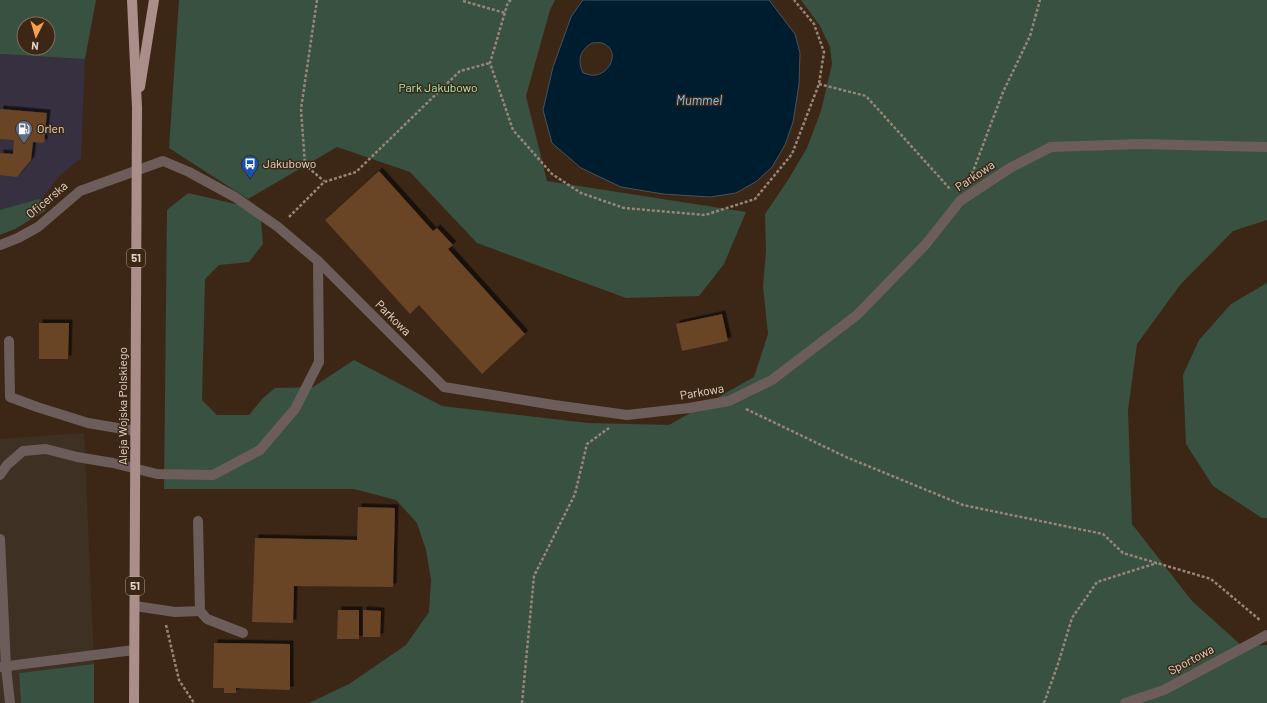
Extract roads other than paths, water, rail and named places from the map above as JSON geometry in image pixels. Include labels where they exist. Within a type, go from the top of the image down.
[{"type":"main road","name":"Aleja Wojska Polskiego","points":[[132,0],[137,108],[134,703]]},
{"type":"main road","name":"Aleja Wojska Polskiego","points":[[137,108],[154,0]]},
{"type":"street","name":"Parkowa","points":[[136,172],[163,161],[189,172],[235,197],[278,227],[318,261],[444,387],[554,405],[627,414],[690,408],[729,401],[772,380],[857,315],[926,244],[960,201],[1010,168],[1051,147],[1139,144],[1267,147]]},
{"type":"street","name":"Oficerska","points":[[0,245],[18,238],[38,227],[80,191],[136,172]]},
{"type":"street","points":[[0,473],[6,465],[23,451],[46,449],[156,474],[213,475],[260,450],[295,409],[319,362],[318,261]]},
{"type":"street","points":[[9,341],[10,397],[88,423],[135,431]]},
{"type":"street","points":[[198,521],[200,612],[207,619],[243,633]]},
{"type":"street","points":[[0,538],[3,667],[10,703]]},
{"type":"street","points":[[135,606],[175,612],[200,612]]},
{"type":"street","name":"Sportowa","points":[[1125,703],[1164,690],[1267,635]]},
{"type":"street","points":[[3,667],[134,650]]},
{"type":"water","name":"Mummel","points":[[583,0],[769,0],[795,34],[800,53],[799,84],[793,122],[785,145],[772,167],[757,181],[736,193],[710,197],[663,194],[621,187],[581,168],[552,143],[543,110],[553,67],[571,17]],"holes":[[[592,43],[601,43],[608,46],[612,55],[612,60],[606,70],[602,73],[594,75],[583,73],[580,64],[582,52]]]},
{"type":"place","name":"Orlen","points":[[24,144]]},
{"type":"place","name":"Jakubowo","points":[[250,179]]},
{"type":"park label","name":"Park Jakubowo","points":[[438,88]]}]
